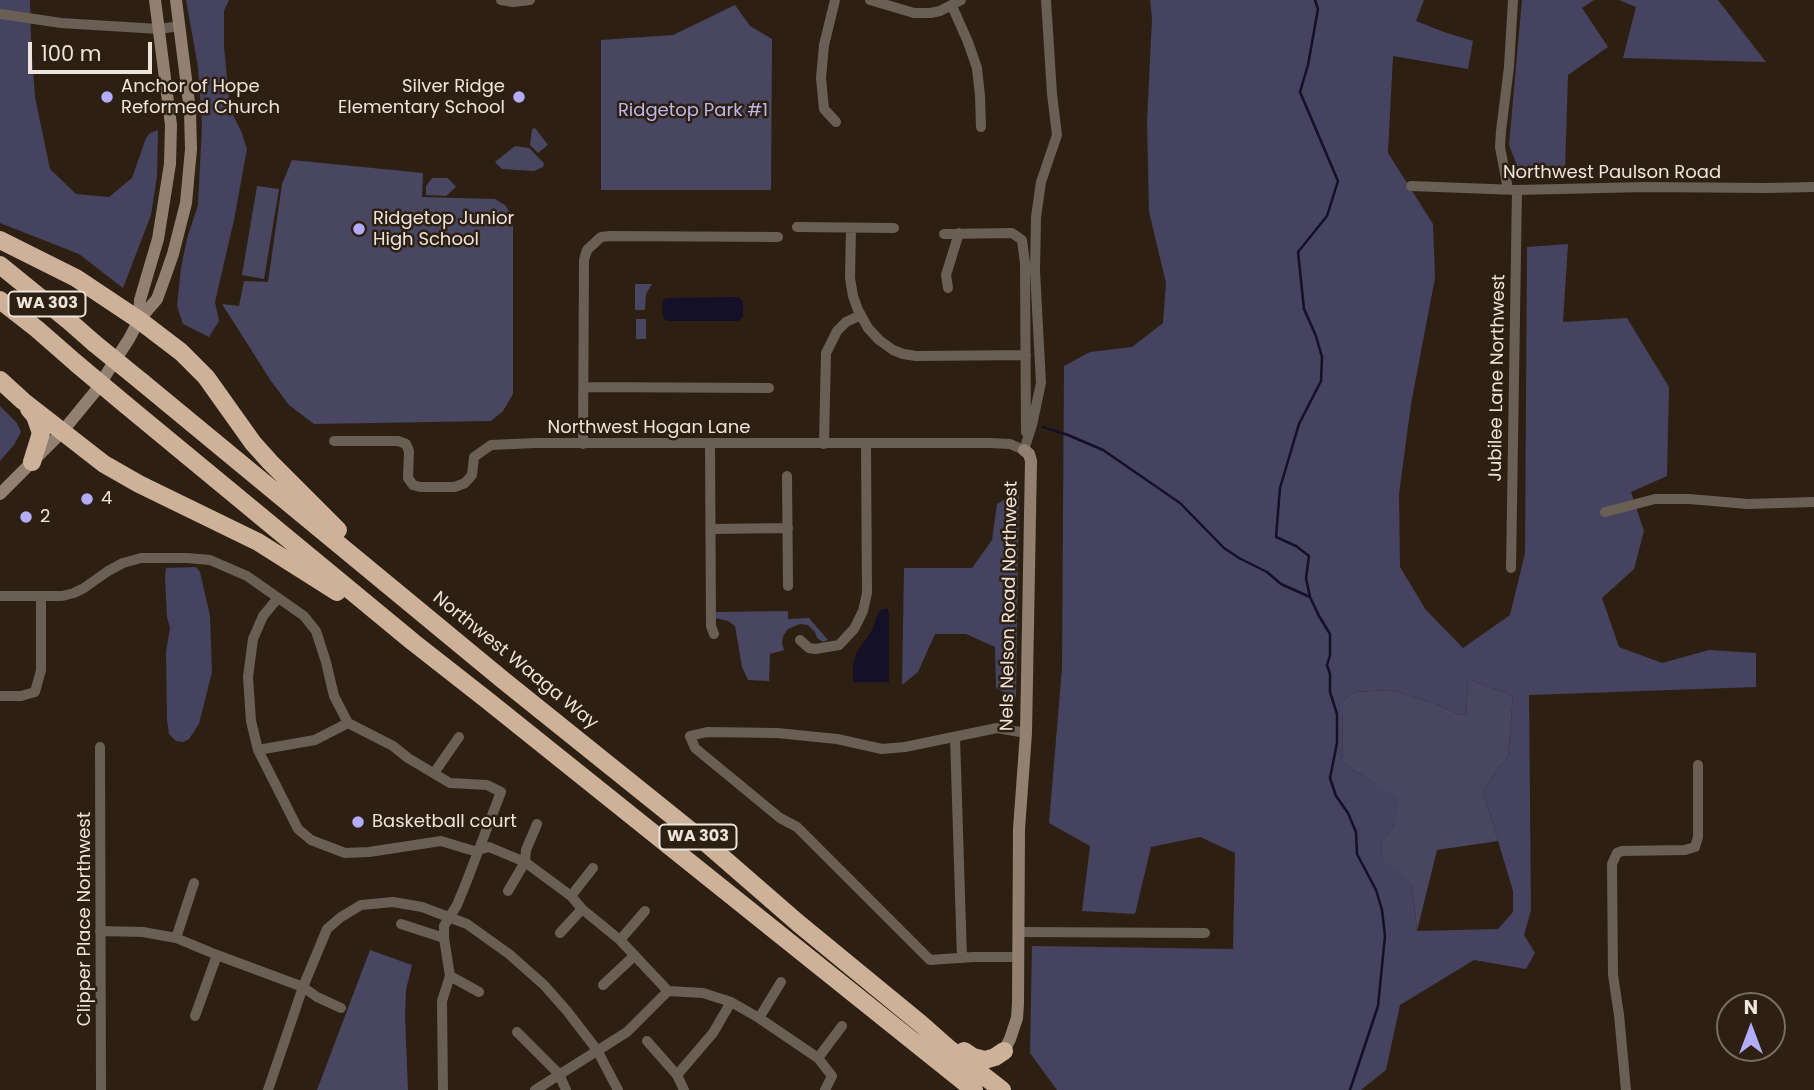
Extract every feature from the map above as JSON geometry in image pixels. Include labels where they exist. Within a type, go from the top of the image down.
[{"type":"highway","points":[[0,240],[76,278],[181,352],[206,377],[253,443],[270,462],[391,586]]},
{"type":"highway","name":"Northwest Waaga Way","points":[[0,265],[1002,1090]]},
{"type":"highway","name":"WA 303","points":[[0,300],[413,642],[488,699],[974,1090]]},
{"type":"highway","points":[[0,380],[104,464],[276,552],[413,642]]},
{"type":"highway","points":[[23,401],[35,416],[40,431],[32,462]]},
{"type":"highway","points":[[921,1024],[972,1057],[985,1060],[1004,1051]]},
{"type":"highway","points":[[1004,1051],[1002,1074],[1006,1085],[1012,1090]]},
{"type":"main road","points":[[139,320],[140,300],[158,240],[170,164],[171,125],[155,0]]},
{"type":"main road","points":[[0,494],[62,432],[94,393],[130,339],[139,320],[157,299],[173,254],[186,203],[191,149],[190,111],[176,0]]},
{"type":"main road","name":"Nels Nelson Road Northwest","points":[[1004,1051],[1017,1018],[1019,828],[1026,733],[1031,461],[1025,447]]},
{"type":"street","points":[[501,0],[530,0]]},
{"type":"street","points":[[835,0],[824,45],[821,78],[824,109],[836,122]]},
{"type":"street","points":[[870,0],[914,13],[930,13],[961,0]]},
{"type":"street","name":"Nels Nelson Road Northwest","points":[[1025,447],[1040,396],[1041,383],[1035,271],[1036,216],[1041,182],[1057,135],[1046,0]]},
{"type":"street","name":"Jubilee Lane Northwest","points":[[1511,568],[1513,190],[1500,148],[1500,131],[1509,66],[1513,0]]},
{"type":"street","points":[[952,6],[977,68],[981,127]]},
{"type":"street","points":[[1,14],[61,23],[159,29],[180,26]]},
{"type":"street","name":"Northwest Paulson Road","points":[[1411,186],[1513,190],[1814,187]]},
{"type":"street","points":[[797,227],[894,228]]},
{"type":"street","points":[[851,228],[850,278],[855,303],[879,340],[903,354],[916,356],[1026,355]]},
{"type":"street","points":[[948,288],[946,275],[959,233]]},
{"type":"street","points":[[944,234],[1012,233],[1022,240],[1025,263],[1025,447]]},
{"type":"street","points":[[583,444],[584,260],[587,250],[601,237],[610,236],[778,237]]},
{"type":"street","points":[[824,444],[826,353],[837,331],[846,322],[861,316]]},
{"type":"street","points":[[584,387],[769,388]]},
{"type":"street","name":"Northwest Hogan Lane","points":[[334,441],[398,441],[406,444],[409,452],[408,478],[413,485],[420,487],[455,487],[465,483],[472,475],[474,457],[491,445],[1010,444],[1025,447]]},
{"type":"street","points":[[710,443],[711,626],[714,634]]},
{"type":"street","points":[[800,640],[809,648],[816,649],[839,645],[854,629],[863,611],[867,593],[866,444]]},
{"type":"street","points":[[787,476],[788,586]]},
{"type":"street","points":[[1605,512],[1655,499],[1748,504],[1814,502]]},
{"type":"street","points":[[711,528],[788,528]]},
{"type":"street","points":[[0,596],[62,596],[74,593],[123,563],[141,558],[210,560],[247,576],[304,616],[316,631],[334,696],[348,723],[393,746],[450,783],[487,785],[502,792],[457,905],[444,926],[450,976],[442,1002],[443,1090]]},
{"type":"street","points":[[0,696],[21,696],[35,692],[41,670],[41,596]]},
{"type":"street","points":[[278,598],[263,616],[253,639],[248,677],[251,721],[258,750],[298,829],[311,840],[345,853],[441,841],[474,851],[489,847],[525,862],[570,896],[620,940],[668,991],[703,993],[731,1002],[818,1058],[832,1076],[825,1090]]},
{"type":"street","points":[[258,750],[315,740],[348,723]]},
{"type":"street","points":[[1018,957],[930,960],[797,827],[780,818],[695,748],[690,736],[708,732],[777,733],[837,739],[882,749],[905,747],[998,728],[1026,733]]},
{"type":"street","points":[[435,773],[459,737]]},
{"type":"street","points":[[955,737],[962,957]]},
{"type":"street","name":"Clipper Place Northwest","points":[[100,747],[101,1090]]},
{"type":"street","points":[[1626,1090],[1613,975],[1612,864],[1617,853],[1622,851],[1685,850],[1695,847],[1698,837],[1698,765]]},
{"type":"street","points":[[508,891],[525,862],[526,850],[537,824]]},
{"type":"street","points":[[570,896],[593,868]]},
{"type":"street","points":[[176,938],[194,883]]},
{"type":"street","points":[[268,1090],[303,987],[327,929],[361,905],[393,902],[422,907],[467,924],[509,954],[544,985],[567,1011],[597,1050],[618,1090]]},
{"type":"street","points":[[560,933],[582,909]]},
{"type":"street","points":[[620,940],[645,911]]},
{"type":"street","points":[[401,924],[444,938]]},
{"type":"street","points":[[100,931],[143,932],[176,938],[303,987],[317,997],[341,1007]]},
{"type":"street","points":[[1019,932],[1205,933]]},
{"type":"street","points":[[195,1016],[217,955]]},
{"type":"street","points":[[603,985],[634,956]]},
{"type":"street","points":[[450,976],[480,992]]},
{"type":"street","points":[[759,1018],[780,982]]},
{"type":"street","points":[[535,1090],[627,1032],[668,991]]},
{"type":"street","points":[[677,1075],[713,1034],[731,1002]]},
{"type":"street","points":[[818,1058],[842,1026]]},
{"type":"street","points":[[517,1032],[559,1074],[566,1090]]},
{"type":"street","points":[[647,1041],[677,1075],[684,1090]]},
{"type":"green space","name":"Ridgetop Park #1","points":[[735,5],[750,26],[772,39],[771,190],[601,190],[601,40],[673,35]]},
{"type":"green space","points":[[535,128],[548,145],[538,153],[530,145],[532,129]]},
{"type":"green space","points":[[515,146],[529,148],[544,163],[543,167],[534,171],[502,169],[495,162]]},
{"type":"green space","points":[[292,160],[423,173],[422,197],[495,199],[505,205],[513,217],[513,394],[503,411],[491,421],[314,424],[289,405],[222,304],[239,306],[244,281],[268,282],[282,184]]},
{"type":"green space","points":[[432,178],[448,178],[456,187],[446,196],[426,195],[426,186]]},
{"type":"green space","points":[[257,186],[279,189],[264,279],[242,275]]},
{"type":"green space","points":[[635,284],[652,284],[646,294],[645,310],[635,310]]},
{"type":"green space","points":[[636,319],[646,319],[646,339],[636,339]]},
{"type":"green space","points":[[788,611],[788,619],[809,618],[828,640],[823,642],[817,638],[808,625],[800,624],[788,629],[783,636],[784,650],[770,654],[769,681],[748,680],[742,667],[735,626],[715,618],[716,612]]},
{"type":"green space","points":[[1468,679],[1513,696],[1508,756],[1483,791],[1498,841],[1437,850],[1417,931],[1412,885],[1381,860],[1382,841],[1396,822],[1375,784],[1343,763],[1342,701],[1355,692],[1391,690],[1466,715]]},
{"type":"green space","points":[[370,950],[412,965],[406,990],[405,1016],[408,1090],[317,1090]]},
{"type":"shaded area","points":[[0,0],[30,0],[35,97],[50,169],[76,194],[109,197],[132,178],[146,138],[158,130],[157,176],[151,215],[123,288],[79,254],[0,223]]},
{"type":"shaded area","points":[[186,0],[229,0],[224,11],[224,47],[230,109],[247,149],[215,302],[219,321],[209,337],[183,324],[177,306],[187,239],[198,205],[202,125],[198,67]]},
{"type":"shaded area","points":[[1150,0],[1424,0],[1416,21],[1473,41],[1468,69],[1393,56],[1388,153],[1433,224],[1435,278],[1411,404],[1399,494],[1400,567],[1426,610],[1463,648],[1510,615],[1525,553],[1527,247],[1568,244],[1563,322],[1627,318],[1669,387],[1667,476],[1631,492],[1644,531],[1634,569],[1602,598],[1619,647],[1662,663],[1709,650],[1756,653],[1756,687],[1529,695],[1531,910],[1524,935],[1535,953],[1526,969],[1474,960],[1400,1005],[1386,1070],[1361,1090],[1057,1090],[1030,1053],[1032,946],[1233,949],[1235,853],[1200,837],[1151,847],[1135,914],[1082,911],[1090,846],[1049,823],[1062,668],[1064,366],[1090,352],[1132,347],[1163,323],[1166,283],[1149,212],[1147,121],[1152,19]],"holes":[[[1468,679],[1513,696],[1508,756],[1483,791],[1513,891],[1513,912],[1498,929],[1417,931],[1412,885],[1381,859],[1382,841],[1396,822],[1398,799],[1343,763],[1342,701],[1355,692],[1391,690],[1466,715]]]},
{"type":"shaded area","points":[[1522,0],[1594,0],[1582,8],[1608,47],[1568,75],[1565,172],[1521,176],[1509,145]]},
{"type":"shaded area","points":[[1619,0],[1718,0],[1766,62],[1623,58],[1636,7]]},
{"type":"shaded area","points":[[739,297],[743,301],[743,317],[738,321],[667,321],[663,318],[664,299]]},
{"type":"shaded area","points":[[0,406],[17,423],[21,432],[0,461]]},
{"type":"shaded area","points":[[1019,491],[1016,698],[996,688],[995,647],[966,634],[935,634],[918,672],[902,685],[904,568],[972,568],[992,540],[997,504]]},
{"type":"shaded area","points":[[196,567],[200,572],[210,616],[212,672],[199,724],[189,739],[183,742],[176,741],[169,734],[167,720],[166,652],[170,628],[165,577],[166,568]]},
{"type":"shaded area","points":[[888,609],[889,614],[889,682],[853,682],[853,664],[857,652],[872,630],[879,611]]},
{"type":"waterway","points":[[1315,0],[1318,9],[1300,92],[1338,181],[1327,216],[1298,252],[1304,309],[1322,357],[1321,381],[1299,424],[1280,488],[1276,537],[1296,546],[1309,556],[1306,578],[1310,597],[1330,634],[1327,665],[1330,692],[1337,714],[1337,743],[1330,778],[1336,796],[1348,813],[1356,832],[1357,854],[1376,890],[1382,910],[1385,936],[1378,1006],[1350,1090]]},
{"type":"waterway","points":[[1043,427],[1103,450],[1180,503],[1224,548],[1267,572],[1281,584],[1310,597]]},
{"type":"place","name":"Anchor of Hope Reformed Church","points":[[107,97]]},
{"type":"place","name":"Silver Ridge Elementary School","points":[[519,97]]},
{"type":"place","name":"Ridgetop Junior High School","points":[[359,229]]},
{"type":"place","name":"4","points":[[87,499]]},
{"type":"place","name":"2","points":[[26,517]]},
{"type":"place","name":"Basketball court","points":[[358,822]]}]
